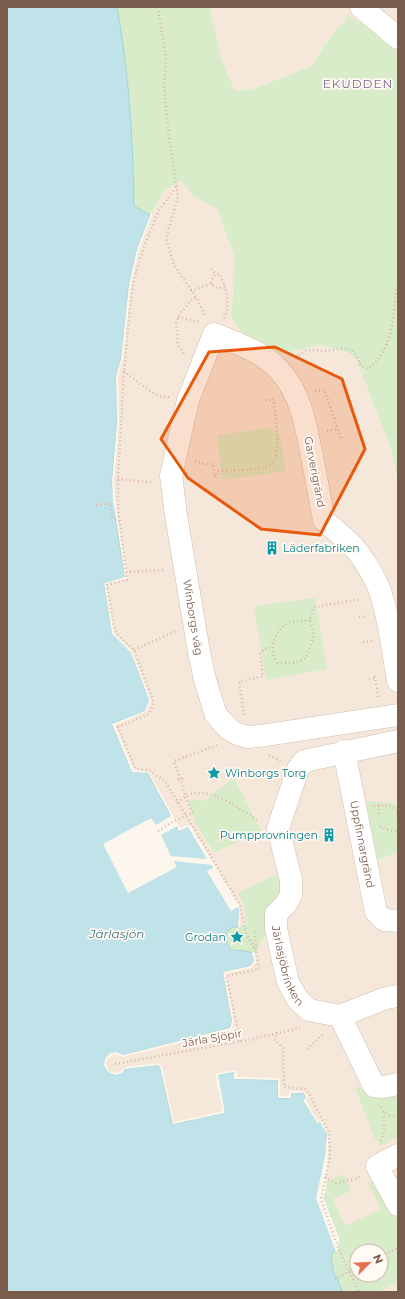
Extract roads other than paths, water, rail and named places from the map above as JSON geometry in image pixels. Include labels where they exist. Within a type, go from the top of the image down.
[{"type":"street","points":[[361,7],[398,38]]},
{"type":"street","name":"Garverigränd","points":[[212,329],[256,352],[278,368],[288,380],[299,404],[308,435],[324,520],[333,529],[347,539],[358,552],[382,595],[398,681]]},
{"type":"street","name":"Winborgs väg","points":[[212,329],[188,400],[171,476],[199,652],[205,680],[216,715],[237,722],[237,734],[247,737],[398,715]]},
{"type":"street","points":[[344,751],[398,741]]},
{"type":"street","name":"Uppfinnargränd","points":[[344,751],[376,912],[384,920],[398,921]]},
{"type":"street","name":"Järlasjöbrinken","points":[[340,1016],[307,1019],[288,982],[276,929],[276,914],[286,904],[291,895],[291,880],[278,829],[298,769],[304,761],[344,751]]},
{"type":"street","points":[[392,997],[340,1016],[374,1086],[383,1088],[398,1084]]},
{"type":"street","points":[[398,1155],[377,1166],[398,1205]]},
{"type":"water","name":"Järlasjön","points":[[7,7],[117,7],[125,57],[130,106],[134,206],[150,215],[137,249],[129,284],[121,359],[116,376],[117,422],[112,481],[115,516],[125,577],[104,583],[112,634],[131,653],[149,700],[145,711],[112,724],[132,772],[148,773],[179,831],[188,826],[239,908],[238,927],[232,927],[226,933],[227,943],[231,950],[252,953],[254,961],[250,966],[223,972],[232,1021],[230,1028],[123,1055],[111,1053],[105,1058],[105,1069],[115,1075],[125,1069],[157,1065],[160,1067],[173,1124],[225,1113],[217,1075],[235,1072],[235,1079],[278,1080],[278,1098],[290,1098],[291,1093],[304,1093],[306,1098],[303,1100],[317,1123],[320,1121],[327,1134],[324,1198],[337,1236],[336,1248],[331,1256],[333,1270],[343,1292],[7,1292]]},
{"type":"place","name":"Läderfabriken","points":[[272,548]]},
{"type":"place","name":"Winborgs Torg","points":[[214,773]]},
{"type":"place","name":"Pumpprovningen","points":[[329,835]]},
{"type":"place","name":"Grodan","points":[[237,937]]},
{"type":"district","name":"EKUDDEN","points":[[358,84]]}]
